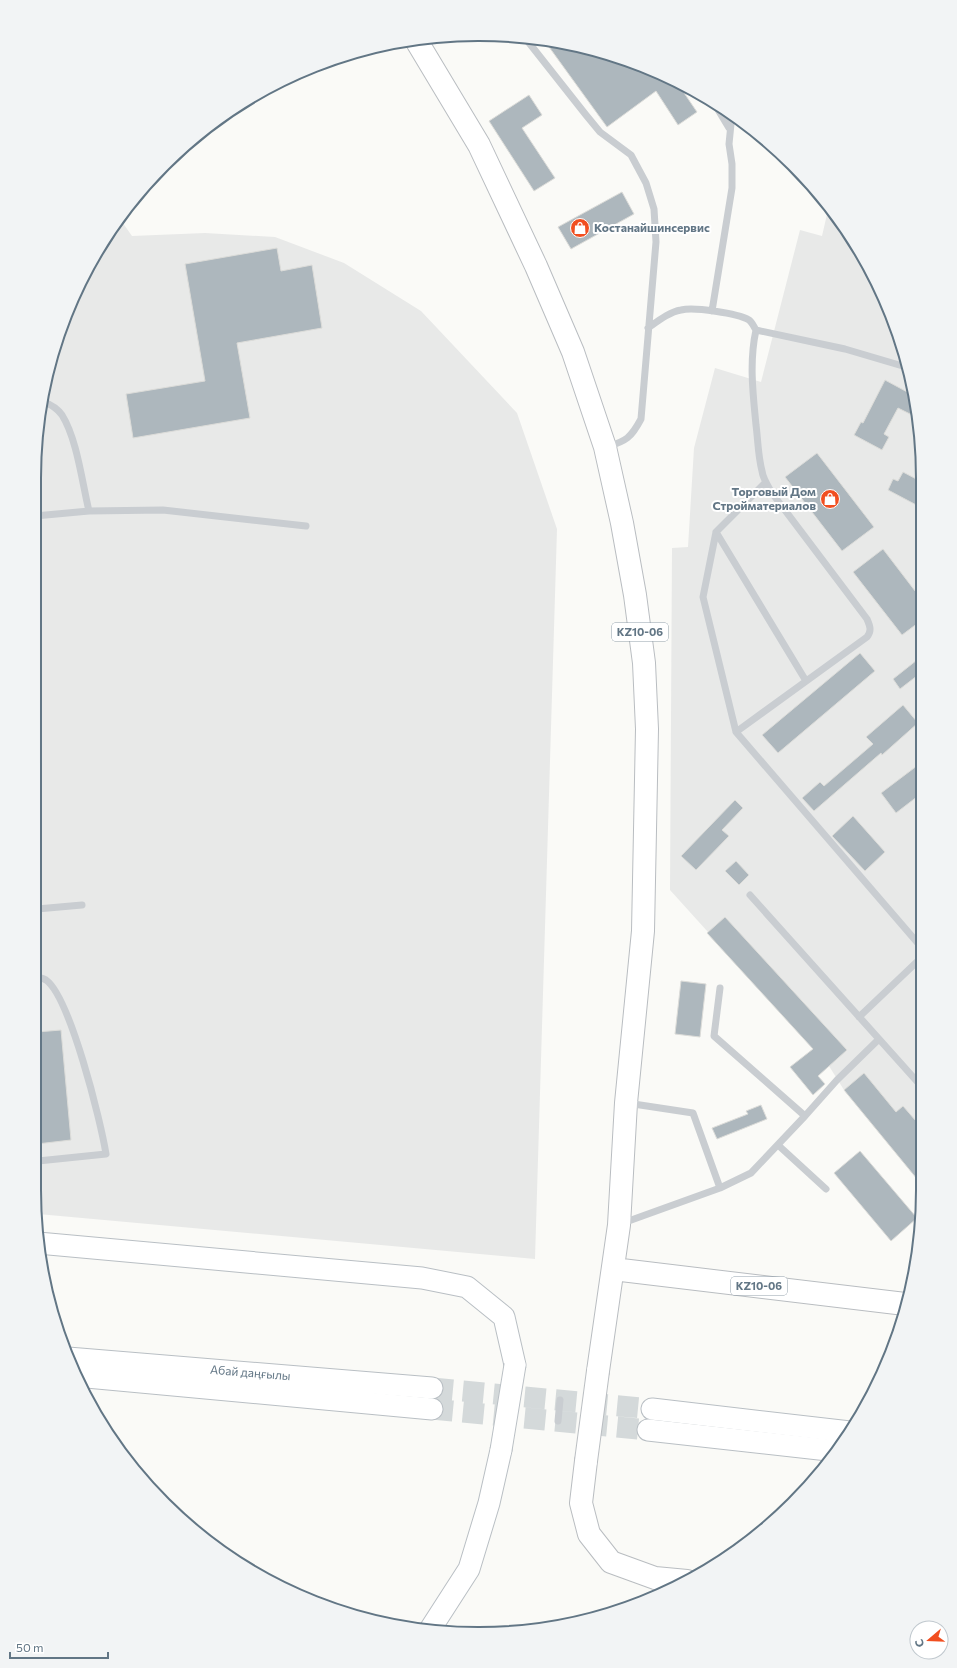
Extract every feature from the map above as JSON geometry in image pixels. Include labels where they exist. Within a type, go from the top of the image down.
[{"type":"highway","name":"KZ10-06","points":[[419,45],[479,145],[536,266],[573,352],[605,447],[622,524],[635,595],[644,663],[647,729],[643,931],[626,1103],[619,1225],[581,1503],[589,1534],[611,1562],[656,1586],[667,1584]]},
{"type":"highway","name":"KZ10-06","points":[[613,1269],[901,1304]]},
{"type":"main road","points":[[45,1244],[422,1278],[467,1287],[504,1317],[515,1365],[501,1450],[489,1503],[469,1569],[433,1624]]},
{"type":"main road","name":"Абай даңғылы","points":[[75,1359],[432,1388]]},
{"type":"main road","name":"Абай даңғылы","points":[[83,1377],[432,1410]]},
{"type":"main road","points":[[652,1409],[843,1431]]},
{"type":"main road","points":[[648,1430],[830,1450]]},
{"type":"lane","points":[[530,44],[600,132],[630,155],[646,183],[654,209],[656,242],[641,420],[634,433],[621,442],[605,447]]},
{"type":"lane","points":[[721,115],[730,128]]},
{"type":"lane","points":[[712,311],[732,188],[731,121]]},
{"type":"lane","points":[[648,328],[667,315],[681,310],[712,311],[740,317],[750,321],[756,330],[845,349],[901,366]]},
{"type":"lane","points":[[736,732],[867,637],[870,633],[867,619],[765,483],[760,459],[753,383],[753,343],[756,330]]},
{"type":"lane","points":[[48,403],[53,405],[62,414],[73,442],[89,511]]},
{"type":"lane","points":[[765,483],[716,532],[703,597],[736,732],[916,941]]},
{"type":"lane","points":[[41,515],[89,511],[163,510],[306,526]]},
{"type":"lane","points":[[716,532],[806,681]]},
{"type":"lane","points":[[750,895],[916,1080]]},
{"type":"lane","points":[[41,908],[82,905]]},
{"type":"lane","points":[[859,1017],[916,963]]},
{"type":"lane","points":[[41,978],[45,979],[53,988],[71,1023],[102,1128],[106,1154],[41,1161]]},
{"type":"lane","points":[[720,988],[714,1036],[806,1116]]},
{"type":"lane","points":[[619,1225],[720,1188],[752,1173],[806,1116],[837,1080],[879,1039]]},
{"type":"lane","points":[[626,1103],[693,1113],[720,1188]]},
{"type":"lane","points":[[778,1145],[826,1189]]},
{"type":"lane","points":[[558,1421],[560,1400]]},
{"type":"shaded area","points":[[827,214],[857,260],[883,311],[893,338],[908,393],[915,450],[916,1178],[844,1090],[829,1066],[670,890],[672,548],[688,547],[694,448],[715,368],[761,382],[800,230],[822,236]]},
{"type":"shaded area","points":[[123,223],[132,236],[205,233],[275,237],[344,263],[421,311],[517,413],[557,529],[535,1259],[42,1214],[42,450],[49,393],[64,338],[86,285]]},
{"type":"building","points":[[549,47],[592,56],[646,74],[684,93],[697,112],[678,125],[656,91],[607,127]]},
{"type":"building","points":[[529,95],[542,115],[522,128],[555,178],[534,191],[489,121]]},
{"type":"building","points":[[622,192],[634,214],[571,249],[558,227]]},
{"type":"building","points":[[277,248],[281,271],[312,265],[322,328],[237,343],[250,418],[133,438],[126,394],[205,381],[185,264]]},
{"type":"building","points":[[885,380],[908,392],[911,415],[898,408],[884,434],[889,437],[882,450],[854,435],[861,422],[863,423]]},
{"type":"building","points":[[817,453],[874,527],[842,551],[785,477]]},
{"type":"building","points":[[903,472],[916,479],[916,505],[888,490],[893,479],[898,481]]},
{"type":"building","points":[[883,549],[916,592],[916,624],[902,635],[853,572]]},
{"type":"building","points":[[860,653],[875,671],[778,753],[762,735]]},
{"type":"building","points":[[916,661],[916,677],[900,689],[893,679]]},
{"type":"building","points":[[903,705],[916,721],[916,725],[882,755],[881,753],[814,811],[802,798],[820,782],[824,786],[873,744],[866,737]]},
{"type":"building","points":[[916,767],[916,798],[896,813],[881,793]]},
{"type":"building","points":[[735,800],[743,808],[722,830],[729,836],[696,870],[681,856]]},
{"type":"building","points":[[853,816],[885,852],[865,871],[832,836]]},
{"type":"building","points":[[736,861],[749,875],[739,885],[725,871]]},
{"type":"building","points":[[725,917],[847,1050],[818,1076],[825,1084],[813,1095],[790,1067],[813,1049],[707,933]]},
{"type":"building","points":[[681,981],[706,984],[700,1037],[675,1034]]},
{"type":"building","points":[[61,1030],[71,1140],[41,1144],[41,1032]]},
{"type":"building","points":[[864,1073],[896,1112],[903,1106],[916,1121],[916,1178],[844,1090]]},
{"type":"building","points":[[761,1105],[767,1119],[717,1139],[712,1128],[748,1114],[746,1111]]},
{"type":"building","points":[[860,1151],[915,1216],[915,1220],[891,1241],[834,1173]]},
{"type":"tunnel","points":[[432,1388],[652,1409]]},
{"type":"tunnel","points":[[432,1409],[648,1430]]},
{"type":"place","name":"Костанайшинсервис","points":[[580,228]]},
{"type":"place","name":"Торговый Дом Стройматериалов","points":[[830,499]]}]
